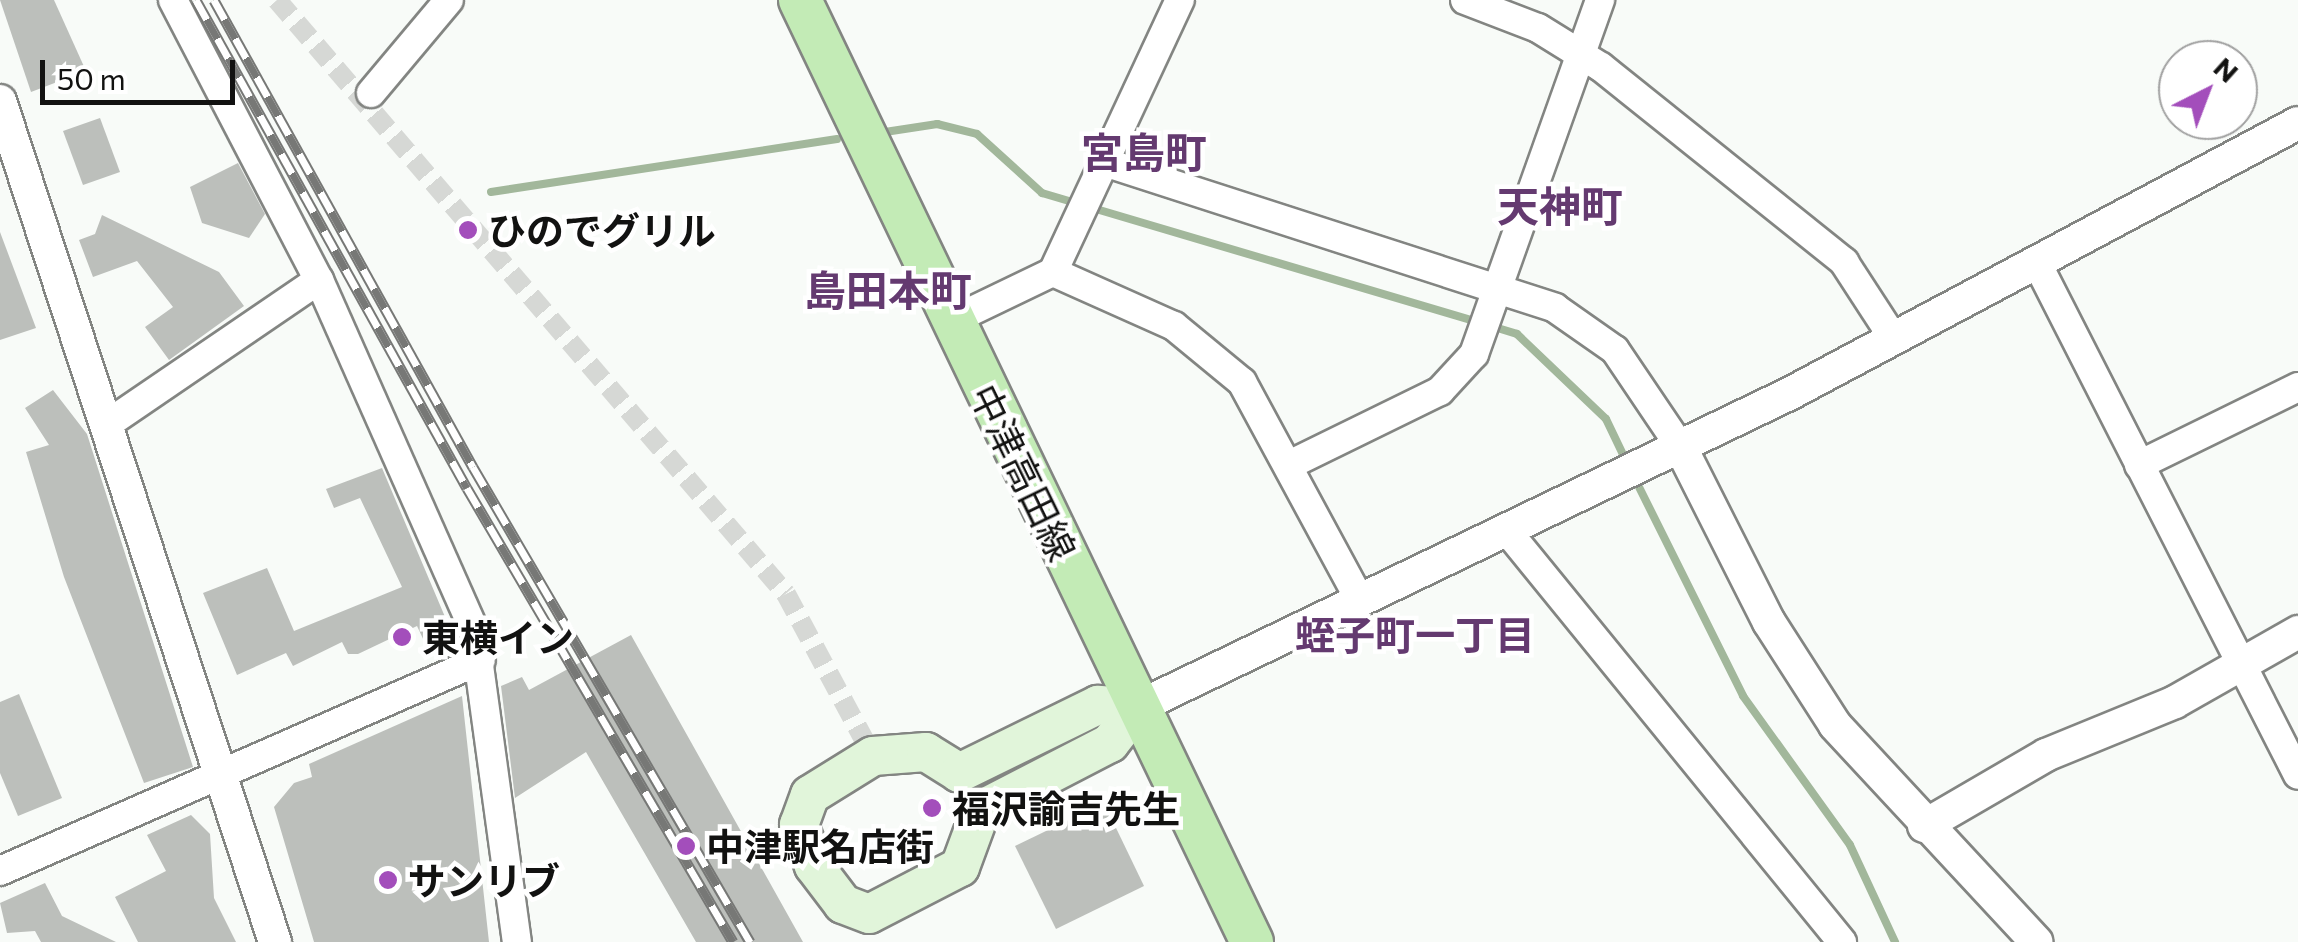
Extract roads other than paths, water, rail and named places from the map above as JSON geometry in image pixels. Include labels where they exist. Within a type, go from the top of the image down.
[{"type":"main road","name":"中津高田線","points":[[800,0],[1252,942]]},
{"type":"main road","points":[[1098,705],[1138,707],[1110,743],[981,810],[960,867],[869,914],[843,904],[814,866],[799,825],[810,794],[873,756],[926,752],[959,772],[1098,705]]},
{"type":"street","points":[[173,0],[318,280],[481,660],[517,942]]},
{"type":"street","points":[[371,92],[449,0]]},
{"type":"street","points":[[951,321],[1053,272],[1180,0]]},
{"type":"street","points":[[1466,0],[1582,54],[1844,262],[1894,340]]},
{"type":"street","points":[[1291,464],[1455,379],[1474,354],[1600,0]]},
{"type":"street","points":[[0,101],[109,423],[275,942]]},
{"type":"street","points":[[1138,707],[1681,448],[2038,265],[2298,123]]},
{"type":"street","points":[[1104,162],[1501,286],[1570,316],[1615,350],[1681,448],[1791,660],[1861,760],[2037,942]]},
{"type":"street","points":[[2038,265],[2298,775]]},
{"type":"street","points":[[1053,272],[1152,315],[1211,352],[1257,401],[1361,602]]},
{"type":"street","points":[[109,423],[318,280]]},
{"type":"street","points":[[2139,466],[2298,387]]},
{"type":"street","points":[[1508,532],[1842,942]]},
{"type":"street","points":[[1924,826],[2046,755],[2175,702],[2298,632]]},
{"type":"street","points":[[0,871],[481,660]]},
{"type":"waterway","points":[[885,132],[937,124],[977,134],[1042,193],[1477,322]]},
{"type":"waterway","points":[[491,192],[837,139]]},
{"type":"waterway","points":[[1491,326],[1517,334],[1606,419],[1628,465]]},
{"type":"waterway","points":[[1634,477],[1743,696],[1850,845],[1895,942]]},
{"type":"tunnel","points":[[277,0],[786,594],[873,756]]},
{"type":"railway","points":[[196,0],[467,488],[733,942]]},
{"type":"railway","points":[[214,0],[473,467],[750,942]]},
{"type":"place","name":"ひのでグリル","points":[[468,230]]},
{"type":"place","name":"東横イン","points":[[402,637]]},
{"type":"place","name":"福沢諭吉先生","points":[[932,808]]},
{"type":"place","name":"中津駅名店街","points":[[686,846]]},
{"type":"place","name":"サンリブ","points":[[388,880]]},
{"type":"district","name":"宮島町","points":[[1144,151]]},
{"type":"district","name":"天神町","points":[[1560,205]]},
{"type":"district","name":"島田本町","points":[[888,289]]},
{"type":"district","name":"蛭子町一丁目","points":[[1415,634]]}]
